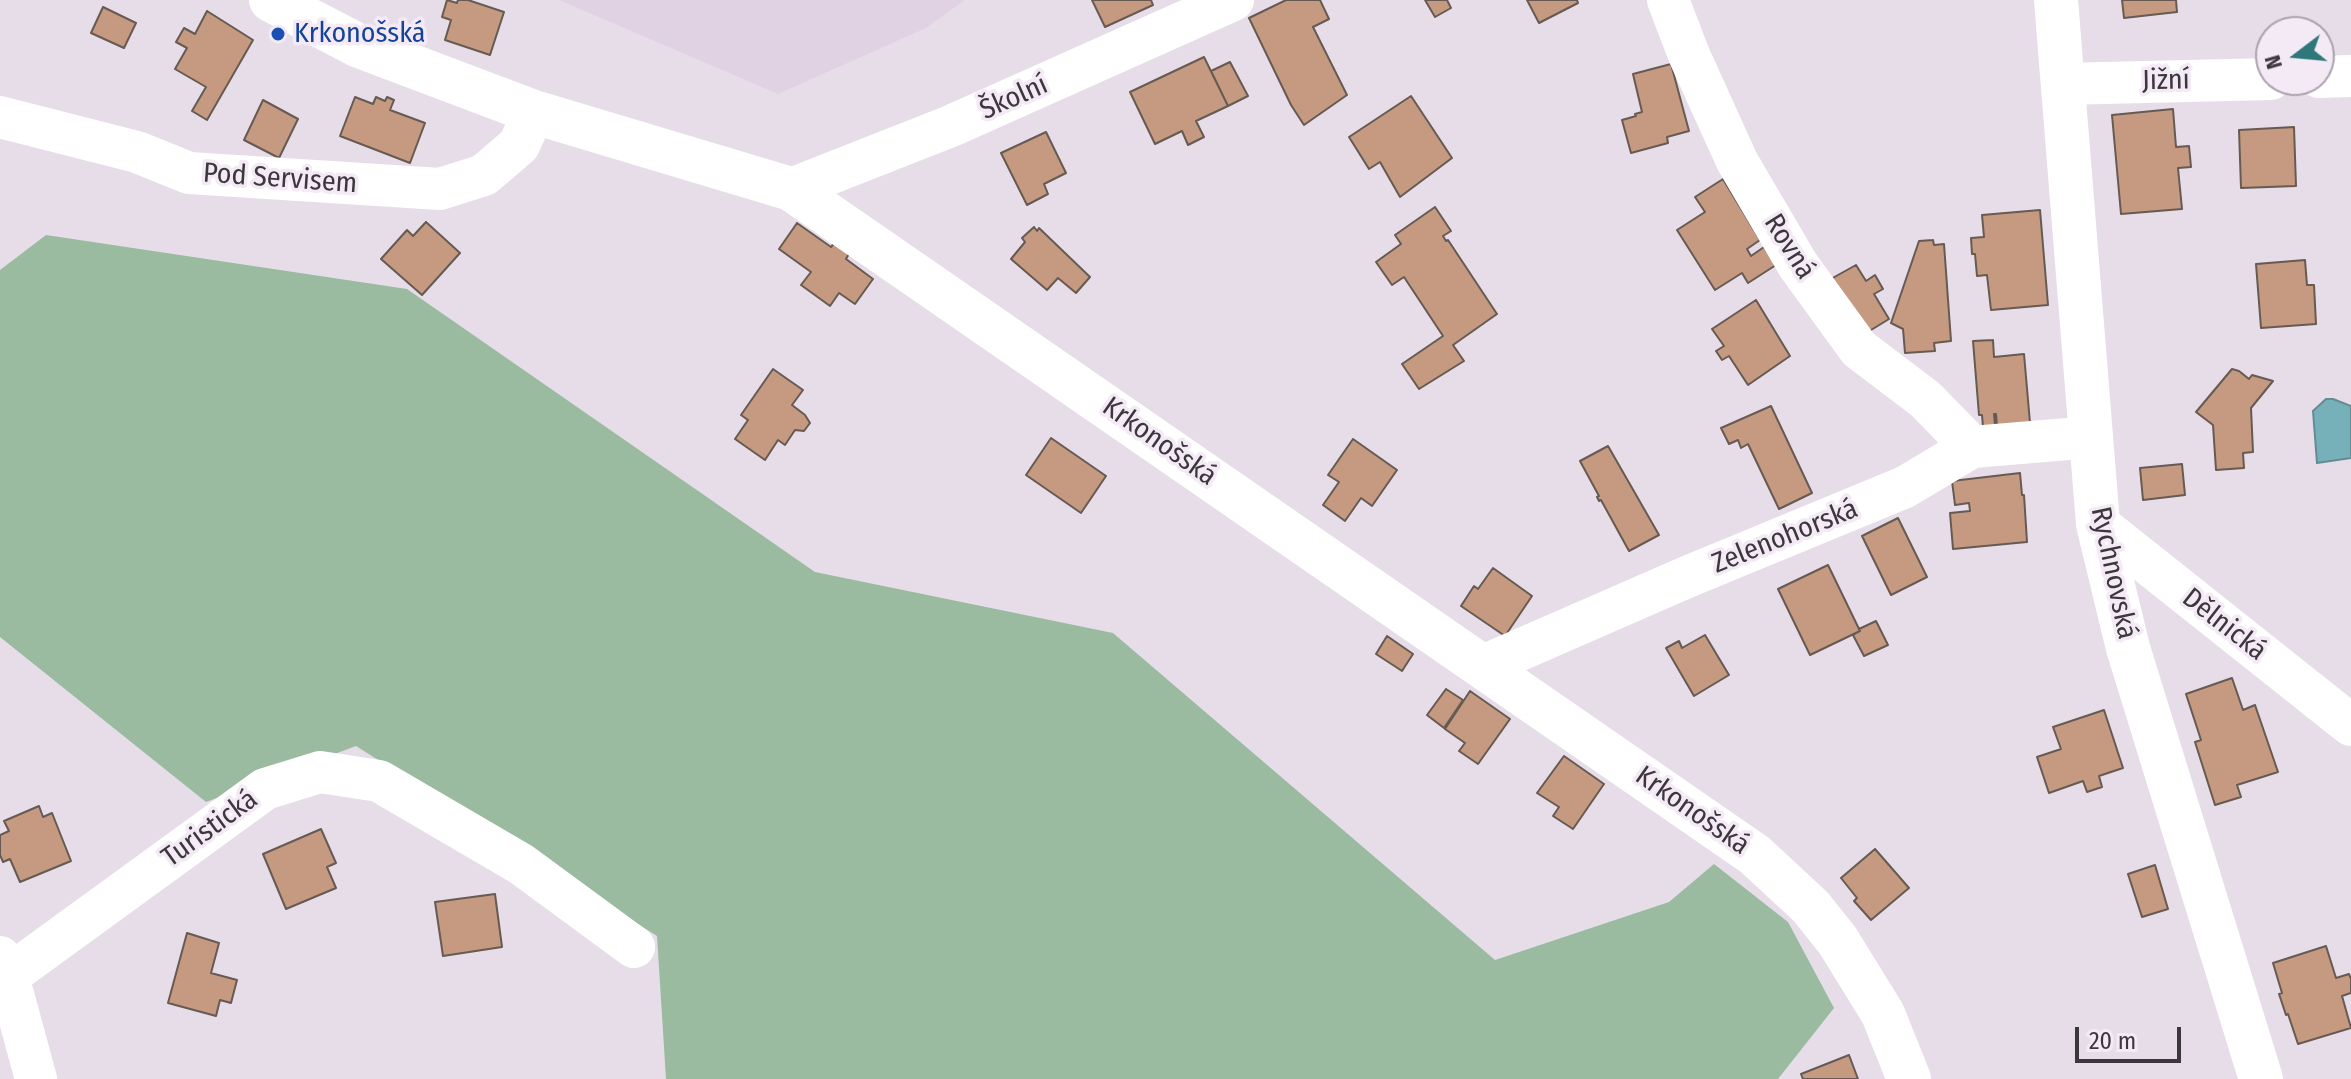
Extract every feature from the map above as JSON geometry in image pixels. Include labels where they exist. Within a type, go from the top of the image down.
[{"type":"street","name":"Krkonošská","points":[[271,0],[359,46],[534,112],[791,189],[1755,855],[1820,918],[1862,977],[1883,1014],[1909,1079]]},
{"type":"street","name":"Školní","points":[[791,189],[951,126],[1233,0]]},
{"type":"street","name":"Rovná","points":[[1668,0],[1737,161],[1798,265],[1859,349],[1925,399],[1972,447]]},
{"type":"street","name":"Rychnovská","points":[[2056,0],[2098,524],[2128,648],[2261,1079]]},
{"type":"street","name":"Jižní","points":[[2062,84],[2255,79]]},
{"type":"street","name":"Pod Servisem","points":[[0,117],[137,152],[189,173],[440,189],[484,175],[519,145],[534,112]]},
{"type":"street","name":"Zelenohorská","points":[[1483,666],[1905,487],[1972,447],[2092,437]]},
{"type":"street","name":"Dělnická","points":[[2098,524],[2351,725]]},
{"type":"street","name":"Turistická","points":[[36,1079],[3,970],[265,789],[320,772],[379,781],[521,864],[634,947]]},
{"type":"shaded area","points":[[559,0],[965,0],[926,28],[778,94]]},
{"type":"green space","points":[[46,235],[407,289],[815,572],[1113,633],[1495,960],[1669,902],[1714,864],[1788,922],[1834,1008],[1778,1079],[666,1079],[657,936],[356,746],[206,802],[0,637],[0,270]]},
{"type":"water","points":[[2326,399],[2351,406],[2351,458],[2317,463],[2313,411]]},
{"type":"building","points":[[447,0],[457,3],[458,0],[468,0],[504,12],[490,55],[445,40],[451,20],[442,17]]},
{"type":"building","points":[[1092,0],[1151,0],[1153,5],[1105,27]]},
{"type":"building","points":[[1286,0],[1320,0],[1329,19],[1313,27],[1347,95],[1304,125],[1291,105],[1249,18]]},
{"type":"building","points":[[1425,0],[1447,0],[1451,8],[1435,17]]},
{"type":"building","points":[[1527,0],[1577,0],[1578,3],[1539,23]]},
{"type":"building","points":[[2122,0],[2176,0],[2177,12],[2124,18]]},
{"type":"building","points":[[103,7],[136,23],[124,48],[91,33]]},
{"type":"building","points":[[207,11],[253,40],[207,120],[192,111],[206,87],[175,69],[187,48],[176,42],[184,28],[195,34]]},
{"type":"building","points":[[1204,57],[1228,106],[1196,121],[1204,137],[1188,145],[1182,131],[1155,144],[1130,92]]},
{"type":"building","points":[[1230,62],[1248,96],[1228,106],[1211,71]]},
{"type":"building","points":[[1671,64],[1689,131],[1667,137],[1668,143],[1631,153],[1622,120],[1642,112],[1633,74]]},
{"type":"building","points":[[1411,96],[1452,158],[1400,197],[1380,162],[1369,169],[1349,137]]},
{"type":"building","points":[[355,97],[373,104],[376,97],[385,101],[387,97],[394,100],[390,110],[425,123],[410,163],[340,136]]},
{"type":"building","points":[[263,100],[298,119],[279,158],[244,140]]},
{"type":"building","points":[[2173,109],[2176,147],[2189,146],[2191,167],[2178,168],[2182,209],[2121,214],[2112,115]]},
{"type":"building","points":[[2294,127],[2296,186],[2241,188],[2239,130]]},
{"type":"building","points":[[1046,132],[1066,173],[1044,184],[1048,194],[1027,205],[1001,153]]},
{"type":"building","points":[[1723,179],[1760,240],[1747,249],[1751,256],[1764,247],[1776,265],[1748,283],[1742,273],[1715,290],[1677,230],[1705,212],[1695,197]]},
{"type":"building","points":[[1435,207],[1451,231],[1443,236],[1497,314],[1453,345],[1464,361],[1419,389],[1402,364],[1443,336],[1404,277],[1392,285],[1376,262],[1401,244],[1395,235]]},
{"type":"building","points":[[2040,210],[2048,305],[1991,310],[1987,275],[1977,276],[1975,254],[1972,254],[1971,238],[1984,237],[1982,215]]},
{"type":"building","points":[[426,222],[460,253],[422,295],[381,259],[407,230],[413,236]]},
{"type":"building","points":[[797,223],[831,247],[836,241],[850,252],[846,259],[873,279],[855,304],[839,293],[830,306],[801,285],[811,272],[779,249]]},
{"type":"building","points":[[1034,227],[1037,231],[1039,228],[1090,277],[1076,293],[1058,278],[1047,290],[1011,259],[1025,242],[1022,238]]},
{"type":"building","points":[[1933,240],[1934,245],[1944,244],[1951,341],[1934,343],[1935,351],[1905,353],[1903,329],[1891,323],[1919,241]]},
{"type":"building","points":[[2305,260],[2307,285],[2314,285],[2316,324],[2261,328],[2256,264]]},
{"type":"building","points":[[1856,265],[1866,281],[1875,275],[1883,289],[1874,294],[1889,319],[1863,335],[1829,280]]},
{"type":"building","points":[[1756,300],[1790,356],[1748,385],[1729,356],[1722,360],[1716,351],[1724,346],[1712,329]]},
{"type":"building","points":[[1993,340],[1994,357],[2024,354],[2030,423],[1997,426],[1994,414],[1995,426],[1983,427],[1982,415],[1979,415],[1973,341]]},
{"type":"building","points":[[773,369],[803,390],[792,405],[810,423],[804,431],[795,430],[785,445],[778,440],[765,460],[735,439],[748,420],[741,415]]},
{"type":"building","points":[[2232,369],[2249,379],[2252,375],[2273,381],[2251,408],[2253,452],[2243,453],[2244,468],[2216,470],[2213,425],[2196,412]]},
{"type":"building","points":[[1771,406],[1812,493],[1779,509],[1748,444],[1741,448],[1738,440],[1729,444],[1721,428]]},
{"type":"building","points":[[1051,438],[1106,476],[1081,513],[1026,475]]},
{"type":"building","points":[[1353,439],[1397,470],[1372,506],[1361,498],[1345,521],[1323,505],[1339,482],[1328,475]]},
{"type":"building","points":[[1608,446],[1659,535],[1629,551],[1599,501],[1580,461]]},
{"type":"building","points":[[2182,464],[2185,495],[2143,500],[2140,468]]},
{"type":"building","points":[[2020,473],[2027,542],[1953,549],[1950,513],[1970,511],[1969,503],[1955,505],[1952,481]]},
{"type":"building","points":[[1898,518],[1927,577],[1891,595],[1862,536]]},
{"type":"building","points":[[1828,565],[1860,631],[1810,655],[1778,589]]},
{"type":"building","points":[[1493,568],[1532,596],[1505,636],[1461,606],[1474,586],[1478,589]]},
{"type":"building","points":[[1876,621],[1888,645],[1864,656],[1853,635]]},
{"type":"building","points":[[1705,635],[1729,675],[1694,696],[1666,648],[1679,641],[1682,648]]},
{"type":"building","points":[[1387,636],[1413,654],[1402,671],[1376,654]]},
{"type":"building","points":[[2232,678],[2243,710],[2255,705],[2278,772],[2237,785],[2241,797],[2215,805],[2195,742],[2201,740],[2186,694]]},
{"type":"building","points":[[1446,689],[1463,700],[1444,728],[1427,715]]},
{"type":"building","points":[[1470,691],[1510,719],[1478,764],[1459,751],[1465,743],[1445,729]]},
{"type":"building","points":[[2104,710],[2123,768],[2099,776],[2102,787],[2087,792],[2083,781],[2049,793],[2037,757],[2061,749],[2053,727]]},
{"type":"building","points":[[1564,756],[1604,784],[1573,829],[1553,816],[1559,807],[1537,793]]},
{"type":"building","points":[[39,806],[43,817],[52,813],[71,861],[20,882],[10,859],[3,862],[0,855],[0,835],[9,831],[4,821]]},
{"type":"building","points":[[321,829],[336,863],[327,867],[336,888],[286,909],[263,854]]},
{"type":"building","points":[[1875,849],[1909,888],[1871,920],[1854,901],[1857,898],[1841,878]]},
{"type":"building","points":[[2155,865],[2168,909],[2142,917],[2128,874]]},
{"type":"building","points":[[495,894],[502,947],[443,956],[435,902]]},
{"type":"building","points":[[187,933],[219,943],[211,973],[237,980],[231,1003],[220,1000],[216,1016],[168,1003]]},
{"type":"building","points":[[2326,946],[2336,978],[2349,974],[2351,979],[2351,993],[2342,996],[2351,1028],[2298,1044],[2279,994],[2282,993],[2273,963]]},
{"type":"building","points":[[1849,1055],[1858,1079],[1803,1079],[1801,1074]]},
{"type":"place","name":"Krkonošská","points":[[278,34]]}]
